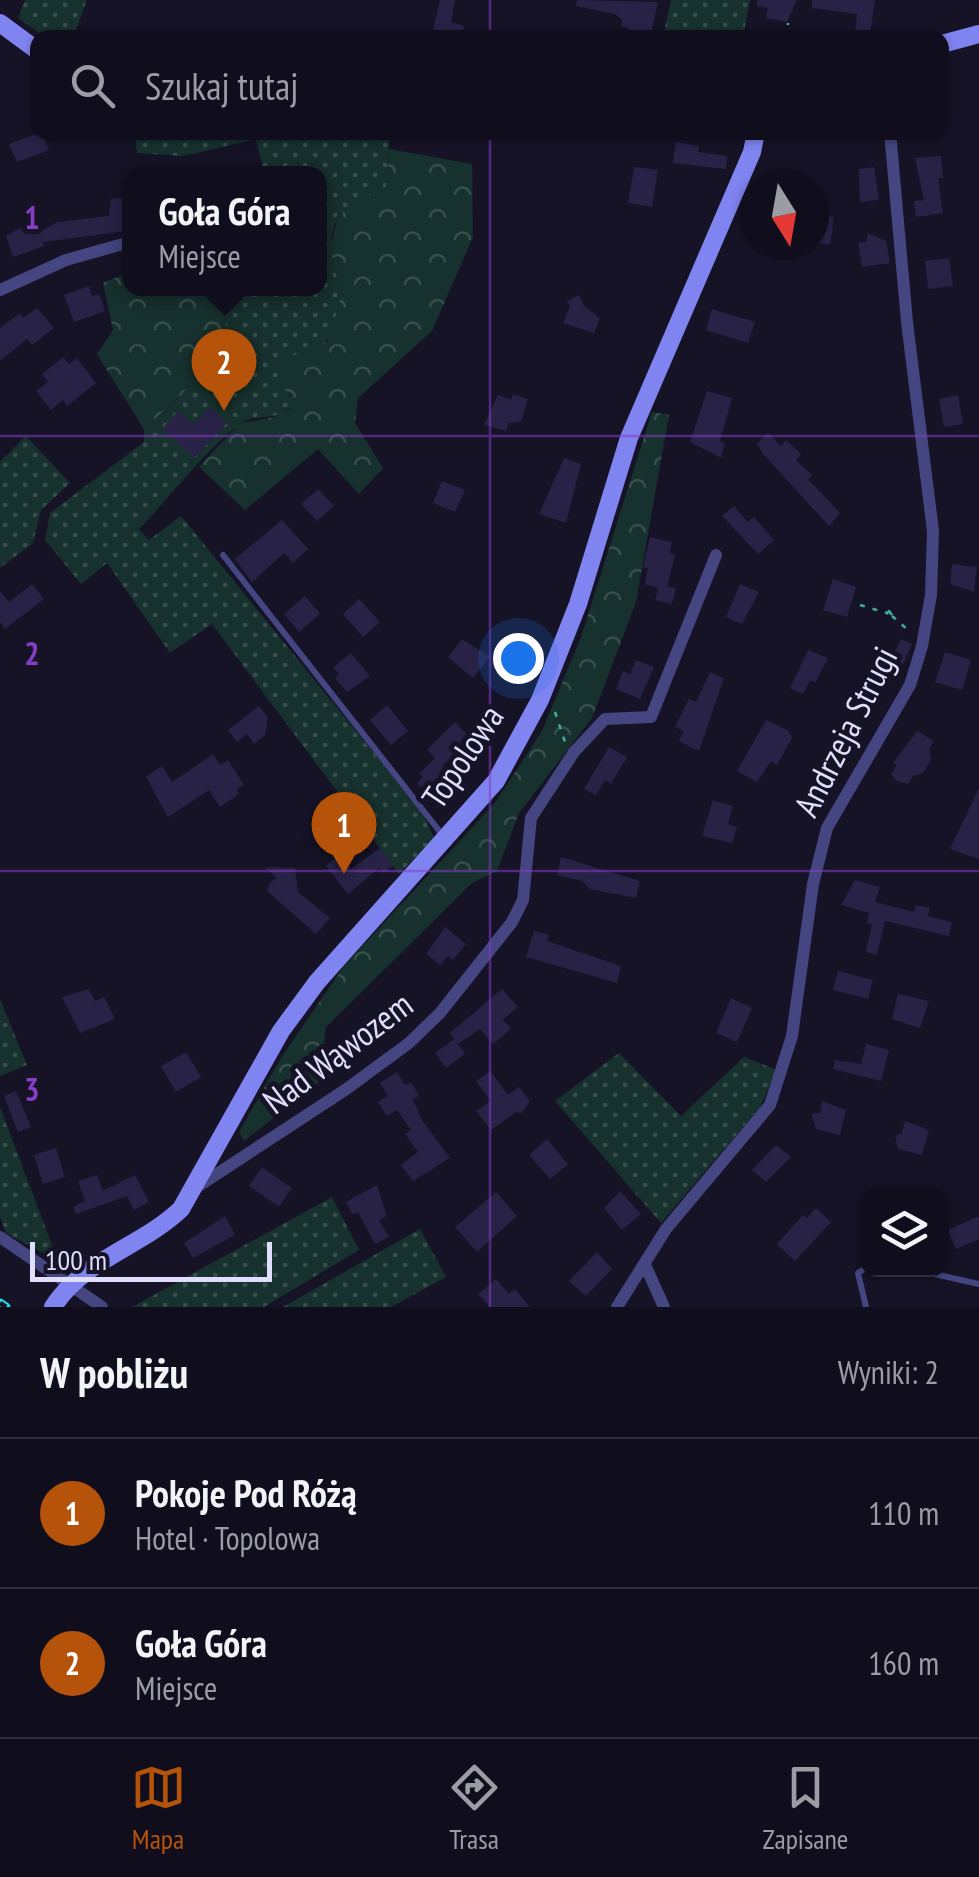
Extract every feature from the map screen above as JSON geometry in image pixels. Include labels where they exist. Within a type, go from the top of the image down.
[{"type":"street","points":[[0,24],[30,45]]},
{"type":"street","points":[[949,42],[979,34]]},
{"type":"street","name":"Topolowa","points":[[53,1307],[70,1284],[98,1262],[164,1226],[197,1187],[232,1116],[293,1014],[496,781],[554,669],[629,438],[754,140]]},
{"type":"street","name":"Andrzeja Strugi","points":[[616,1307],[677,1215],[770,1105],[782,1078],[823,841],[910,685],[922,646],[931,595],[933,531],[907,322],[891,140]]},
{"type":"street","points":[[0,290],[66,260],[122,244]]},
{"type":"street","name":"Nad Wąwozem","points":[[197,1187],[236,1165],[409,1043],[454,996],[523,900],[530,818],[548,786],[605,719],[651,717],[716,555]]},
{"type":"street","points":[[0,1237],[102,1307]]},
{"type":"street","points":[[646,1267],[664,1307]]},
{"type":"lane","points":[[222,555],[446,840]]},
{"type":"lane","points":[[859,1277],[866,1307]]},
{"type":"lane","points":[[948,1277],[979,1284]]},
{"type":"path","points":[[787,30],[788,23]]},
{"type":"path","points":[[860,605],[889,615],[908,630]]},
{"type":"path","points":[[551,700],[563,738]]},
{"type":"green space","points":[[25,0],[87,0],[76,30],[35,30],[18,18]]},
{"type":"green space","points":[[671,0],[750,0],[744,30],[665,30]]},
{"type":"green space","points":[[136,140],[252,140],[183,156],[137,153]]},
{"type":"green space","points":[[256,140],[390,140],[386,189],[351,205],[332,232],[333,260],[341,293],[339,312],[330,337],[288,391],[293,402],[274,416],[238,425],[139,529],[149,540],[181,516],[422,812],[434,838],[399,874],[212,624],[170,653],[107,563],[81,584],[45,540],[50,513],[144,442],[144,429],[183,393],[207,361],[225,366],[226,296],[327,296],[327,166],[262,166]]},
{"type":"green space","points":[[389,149],[472,164],[473,237],[432,331],[358,398],[355,423],[383,468],[359,494],[318,449],[245,510],[199,467],[240,423],[274,417],[289,409],[291,394],[277,385],[281,360],[327,343],[341,298],[330,247],[337,221],[352,200],[386,189]]},
{"type":"green space","points":[[122,275],[122,296],[226,296],[226,366],[207,361],[183,393],[144,429],[97,354],[113,330],[103,283]]},
{"type":"green space","points":[[652,412],[669,415],[636,602],[592,718],[519,813],[497,871],[472,883],[326,1027],[319,1082],[244,1141],[239,1132],[281,1058],[344,966],[495,803],[542,731],[581,637]]},
{"type":"green space","points":[[26,436],[70,483],[41,510],[33,543],[0,568],[0,462]]},
{"type":"green space","points":[[0,999],[27,1065],[0,1076]]},
{"type":"green space","points":[[619,1053],[681,1116],[744,1057],[777,1070],[760,1107],[661,1223],[555,1101]]},
{"type":"green space","points":[[0,1107],[58,1261],[6,1233],[0,1217]]},
{"type":"green space","points":[[332,1197],[359,1250],[264,1307],[132,1307]]},
{"type":"green space","points":[[420,1229],[446,1277],[391,1307],[283,1307]]},
{"type":"building","points":[[440,0],[455,0],[451,22],[464,26],[463,30],[433,30]]},
{"type":"building","points":[[577,0],[658,2],[652,30],[629,30],[622,27],[622,20],[615,14],[576,6]]},
{"type":"building","points":[[757,0],[797,0],[787,22],[766,18],[768,8],[757,6]]},
{"type":"building","points":[[812,0],[875,0],[870,30],[855,30],[857,14],[812,8]]},
{"type":"building","points":[[30,136],[30,140],[45,140],[49,150],[17,162],[9,144]]},
{"type":"building","points":[[676,142],[699,146],[698,152],[727,156],[726,169],[673,163]]},
{"type":"building","points":[[941,156],[943,178],[938,178],[943,213],[916,217],[914,201],[924,200],[915,158]]},
{"type":"building","points":[[634,167],[658,170],[652,207],[628,203]]},
{"type":"building","points":[[874,167],[879,200],[860,202],[859,169]]},
{"type":"building","points":[[122,198],[122,232],[43,242],[44,246],[13,257],[6,236],[16,230],[29,226],[33,235],[58,222],[109,216],[111,199]]},
{"type":"building","points":[[829,216],[834,217],[829,245]]},
{"type":"building","points":[[868,233],[886,241],[890,263],[862,267],[858,243],[866,242]]},
{"type":"building","points":[[949,258],[953,286],[928,289],[925,261]]},
{"type":"building","points":[[89,286],[92,296],[99,294],[105,311],[74,322],[64,295]]},
{"type":"building","points":[[579,295],[584,306],[600,318],[594,333],[563,323],[570,306],[567,301]]},
{"type":"building","points":[[37,308],[54,328],[32,345],[27,339],[0,361],[0,328],[20,313],[23,318]]},
{"type":"building","points":[[712,309],[755,322],[748,343],[706,330]]},
{"type":"building","points":[[63,357],[69,364],[77,358],[96,383],[67,406],[63,400],[51,410],[36,391],[48,382],[42,374]]},
{"type":"building","points":[[707,391],[732,398],[720,441],[725,443],[721,458],[690,442]]},
{"type":"building","points":[[513,394],[528,399],[521,422],[509,423],[506,431],[484,425],[498,395],[511,400]]},
{"type":"building","points":[[958,395],[963,424],[944,427],[939,399]]},
{"type":"building","points":[[210,407],[227,423],[194,458],[162,429],[178,411],[193,425]]},
{"type":"building","points":[[768,433],[781,446],[786,440],[801,454],[796,460],[812,475],[808,479],[840,513],[829,526],[764,455],[757,444]]},
{"type":"building","points":[[564,458],[581,464],[566,523],[539,514]]},
{"type":"building","points":[[442,481],[465,490],[455,512],[433,503]]},
{"type":"building","points":[[318,489],[334,506],[317,521],[301,504]]},
{"type":"building","points":[[734,506],[748,522],[754,517],[774,540],[758,554],[722,516]]},
{"type":"building","points":[[282,520],[308,549],[293,563],[284,553],[252,582],[235,559]]},
{"type":"building","points":[[650,537],[672,542],[670,553],[675,555],[667,587],[676,588],[672,604],[655,600],[658,588],[645,584],[648,568],[643,567]]},
{"type":"building","points":[[952,564],[977,567],[974,592],[950,584]]},
{"type":"building","points":[[833,579],[856,587],[847,617],[823,610]]},
{"type":"building","points":[[32,584],[44,599],[5,629],[0,622],[0,591],[9,602]]},
{"type":"building","points":[[740,584],[759,592],[742,624],[726,617]]},
{"type":"building","points":[[305,596],[320,614],[299,632],[284,614]]},
{"type":"building","points":[[359,599],[380,622],[363,637],[343,614]]},
{"type":"building","points":[[462,639],[490,657],[473,678],[448,657]]},
{"type":"building","points":[[901,639],[912,644],[895,682],[883,676]]},
{"type":"building","points":[[808,650],[828,658],[815,683],[810,680],[803,694],[790,688]]},
{"type":"building","points":[[945,652],[971,660],[962,690],[935,682]]},
{"type":"building","points":[[351,653],[370,676],[347,692],[335,678],[339,674],[333,667]]},
{"type":"building","points":[[636,660],[654,667],[640,699],[616,689],[623,671],[630,674]]},
{"type":"building","points":[[710,672],[724,678],[699,751],[679,741],[684,731],[675,727],[689,699],[696,702]]},
{"type":"building","points":[[387,705],[408,731],[391,745],[370,720]]},
{"type":"building","points":[[259,706],[268,718],[265,735],[254,744],[247,734],[237,742],[228,730]]},
{"type":"building","points":[[766,720],[789,731],[792,738],[777,765],[771,761],[757,782],[737,771]]},
{"type":"building","points":[[455,722],[472,740],[443,765],[454,776],[431,798],[417,783],[423,777],[419,774],[435,758],[427,750]]},
{"type":"building","points":[[917,731],[934,741],[929,749],[931,760],[923,773],[913,776],[908,784],[897,781],[891,774],[897,765],[893,763]]},
{"type":"building","points":[[609,747],[627,757],[611,784],[605,780],[596,795],[584,789]]},
{"type":"building","points":[[213,754],[220,765],[228,760],[244,785],[237,789],[239,794],[220,807],[209,790],[168,817],[146,777],[162,766],[172,782]]},
{"type":"building","points":[[979,790],[979,859],[950,849]]},
{"type":"building","points":[[713,800],[733,806],[728,824],[737,827],[732,843],[702,836]]},
{"type":"building","points":[[380,848],[393,866],[383,873],[379,868],[348,894],[326,866],[339,855],[351,869]]},
{"type":"building","points":[[561,857],[640,881],[636,898],[590,889],[582,881],[557,875]]},
{"type":"building","points":[[264,867],[295,868],[298,892],[330,918],[316,934],[267,891],[270,882],[277,878]]},
{"type":"building","points":[[855,880],[880,887],[875,902],[914,912],[916,905],[930,908],[928,916],[952,922],[949,936],[885,921],[877,955],[866,952],[872,924],[867,923],[869,913],[841,905]]},
{"type":"building","points":[[445,927],[466,944],[453,960],[448,956],[440,965],[426,954]]},
{"type":"building","points":[[534,931],[549,935],[547,941],[621,966],[617,983],[526,957]]},
{"type":"building","points":[[838,971],[873,980],[868,999],[833,990]]},
{"type":"building","points":[[89,989],[95,1001],[104,997],[115,1019],[80,1033],[62,997]]},
{"type":"building","points":[[502,989],[518,1007],[503,1019],[511,1029],[493,1044],[480,1029],[458,1044],[465,1054],[446,1068],[435,1053],[454,1039],[450,1033]]},
{"type":"building","points":[[898,994],[929,1001],[920,1028],[892,1019]]},
{"type":"building","points":[[731,998],[752,1008],[737,1042],[716,1033]]},
{"type":"building","points":[[866,1044],[889,1050],[881,1081],[833,1069],[835,1060],[861,1064]]},
{"type":"building","points":[[186,1052],[201,1077],[176,1092],[161,1066]]},
{"type":"building","points":[[490,1071],[508,1095],[519,1087],[530,1101],[522,1113],[516,1112],[491,1130],[476,1111],[491,1101],[476,1081]]},
{"type":"building","points":[[397,1072],[405,1085],[411,1082],[419,1096],[413,1100],[422,1120],[450,1158],[413,1181],[401,1165],[418,1152],[405,1134],[411,1130],[397,1110],[387,1116],[378,1102],[388,1096],[380,1083]]},
{"type":"building","points":[[16,1091],[31,1127],[18,1132],[4,1096]]},
{"type":"building","points":[[822,1101],[846,1110],[840,1135],[816,1129],[811,1114],[820,1113]]},
{"type":"building","points":[[905,1121],[929,1130],[922,1155],[898,1149],[895,1136],[902,1133]]},
{"type":"building","points":[[547,1139],[568,1164],[550,1179],[529,1155]]},
{"type":"building","points":[[776,1145],[791,1157],[766,1182],[752,1170]]},
{"type":"building","points":[[56,1148],[65,1177],[43,1184],[34,1155]]},
{"type":"building","points":[[262,1167],[292,1188],[279,1207],[249,1186]]},
{"type":"building","points":[[97,1175],[103,1191],[135,1175],[149,1202],[134,1210],[127,1196],[76,1214],[73,1207],[85,1201],[78,1181]]},
{"type":"building","points":[[377,1185],[387,1216],[379,1220],[389,1237],[375,1244],[358,1212],[353,1215],[346,1202]]},
{"type":"building","points":[[620,1191],[641,1214],[622,1230],[604,1208]]},
{"type":"building","points":[[496,1192],[517,1216],[477,1252],[455,1227]]},
{"type":"building","points":[[816,1208],[831,1222],[795,1261],[777,1244],[803,1215],[807,1218]]},
{"type":"building","points":[[225,1216],[235,1235],[193,1258],[184,1243]]},
{"type":"building","points":[[979,1216],[979,1239],[956,1249],[949,1230]]},
{"type":"building","points":[[597,1252],[612,1269],[586,1296],[569,1281]]},
{"type":"building","points":[[496,1279],[509,1294],[515,1289],[530,1307],[490,1307],[478,1294]]},
{"type":"railway","points":[[0,1303],[6,1307]]},
{"type":"place","name":"Goła Góra","points":[[224,411]]},
{"type":"place","name":"Pokoje Pod Różą","points":[[344,874]]}]
